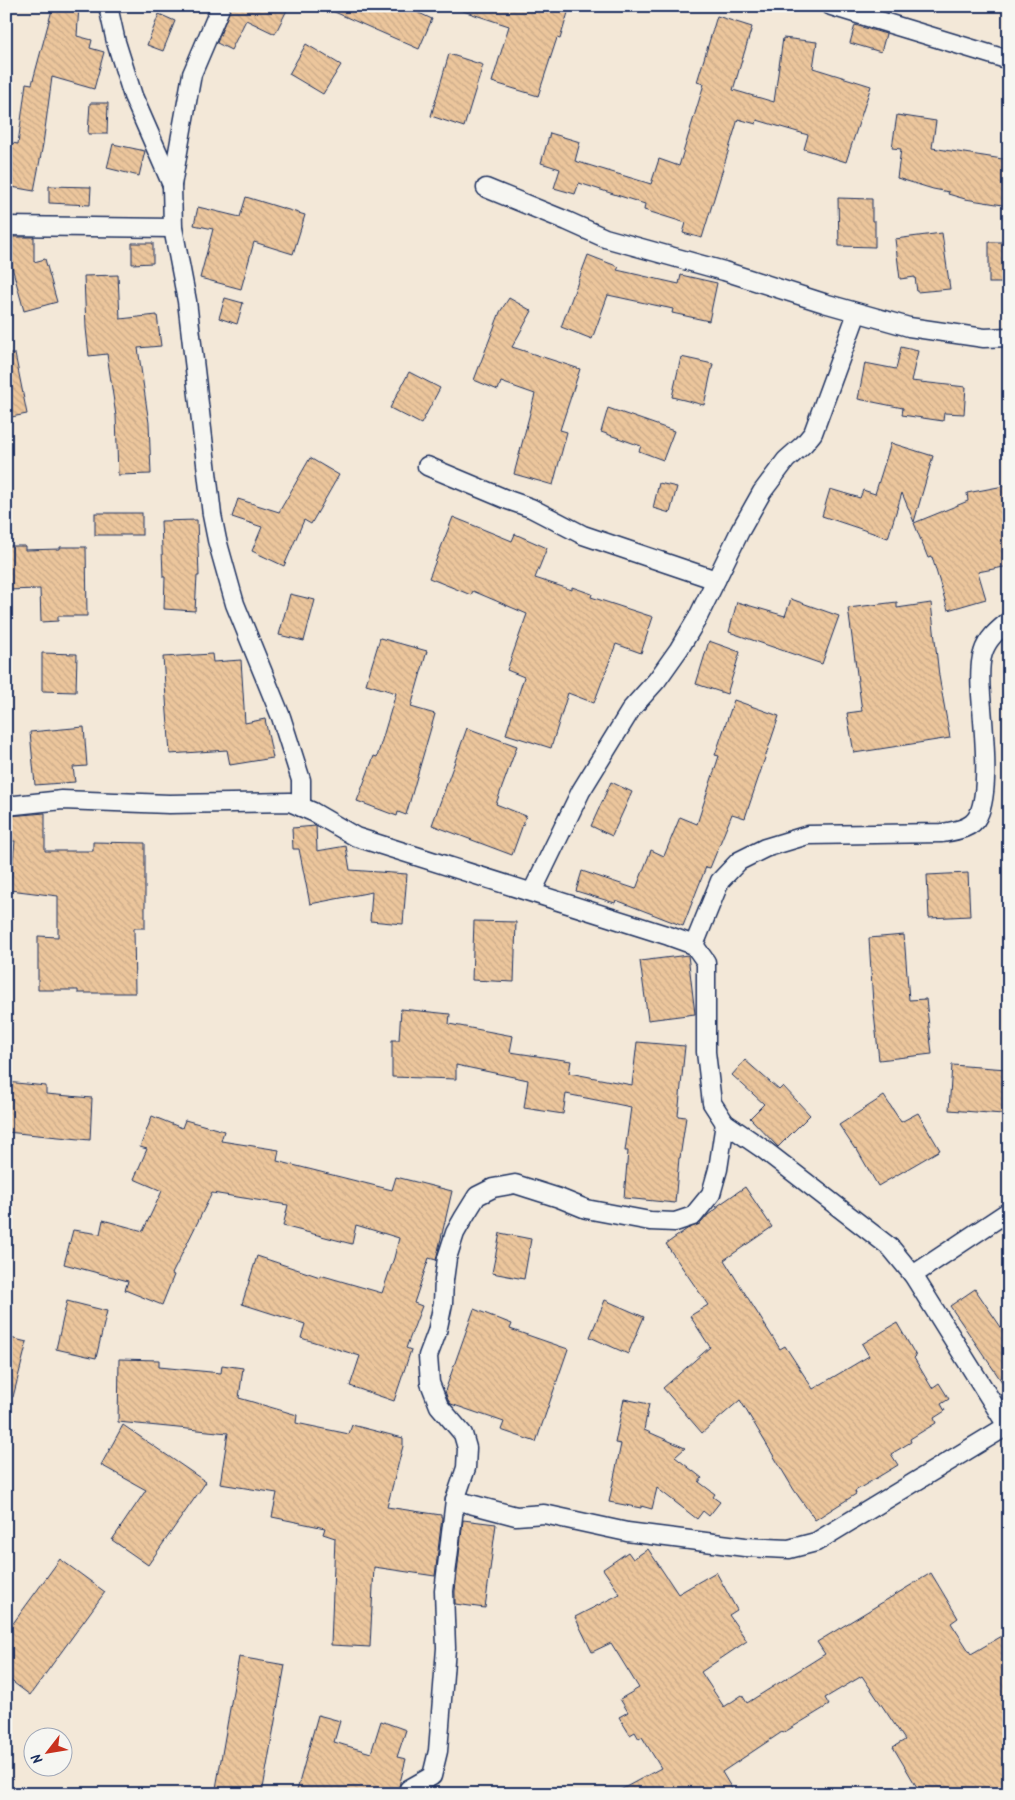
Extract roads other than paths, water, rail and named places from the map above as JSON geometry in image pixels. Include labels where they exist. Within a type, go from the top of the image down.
[{"type":"street","points":[[108,6],[116,42],[133,96],[172,185]]},
{"type":"street","points":[[222,6],[192,74],[172,185],[173,228],[188,301],[210,497],[217,540],[235,604],[280,717],[301,780],[301,806]]},
{"type":"street","points":[[833,7],[1009,60]]},
{"type":"street","points":[[486,188],[606,238],[724,271],[857,313],[909,327],[984,338],[1009,337]]},
{"type":"street","points":[[6,226],[173,228]]},
{"type":"street","points":[[532,892],[580,791],[632,708],[657,680],[679,649],[762,492],[786,460],[813,433],[857,313]]},
{"type":"street","points":[[427,466],[531,508],[583,535],[716,580]]},
{"type":"street","points":[[694,946],[720,881],[739,861],[765,848],[808,835],[942,834],[962,830],[978,818],[984,797],[985,752],[980,677],[983,653],[994,633],[1009,621]]},
{"type":"street","points":[[6,806],[62,800],[169,804],[290,802],[301,806],[356,837],[669,936],[694,946],[706,962],[706,1052],[712,1103],[725,1123],[763,1149],[891,1248],[912,1274],[1008,1427],[816,1542],[789,1549],[745,1547],[627,1532],[544,1514],[516,1516],[455,1500]]},
{"type":"street","points":[[409,1794],[409,1788],[432,1776],[438,1751],[446,1648],[444,1591],[455,1500],[466,1468],[467,1448],[463,1434],[439,1406],[430,1383],[428,1356],[437,1332],[443,1303],[447,1258],[456,1233],[477,1196],[493,1188],[515,1184],[586,1209],[650,1221],[676,1222],[693,1216],[710,1194],[718,1169],[725,1123]]},
{"type":"street","points":[[912,1274],[1009,1210]]}]
